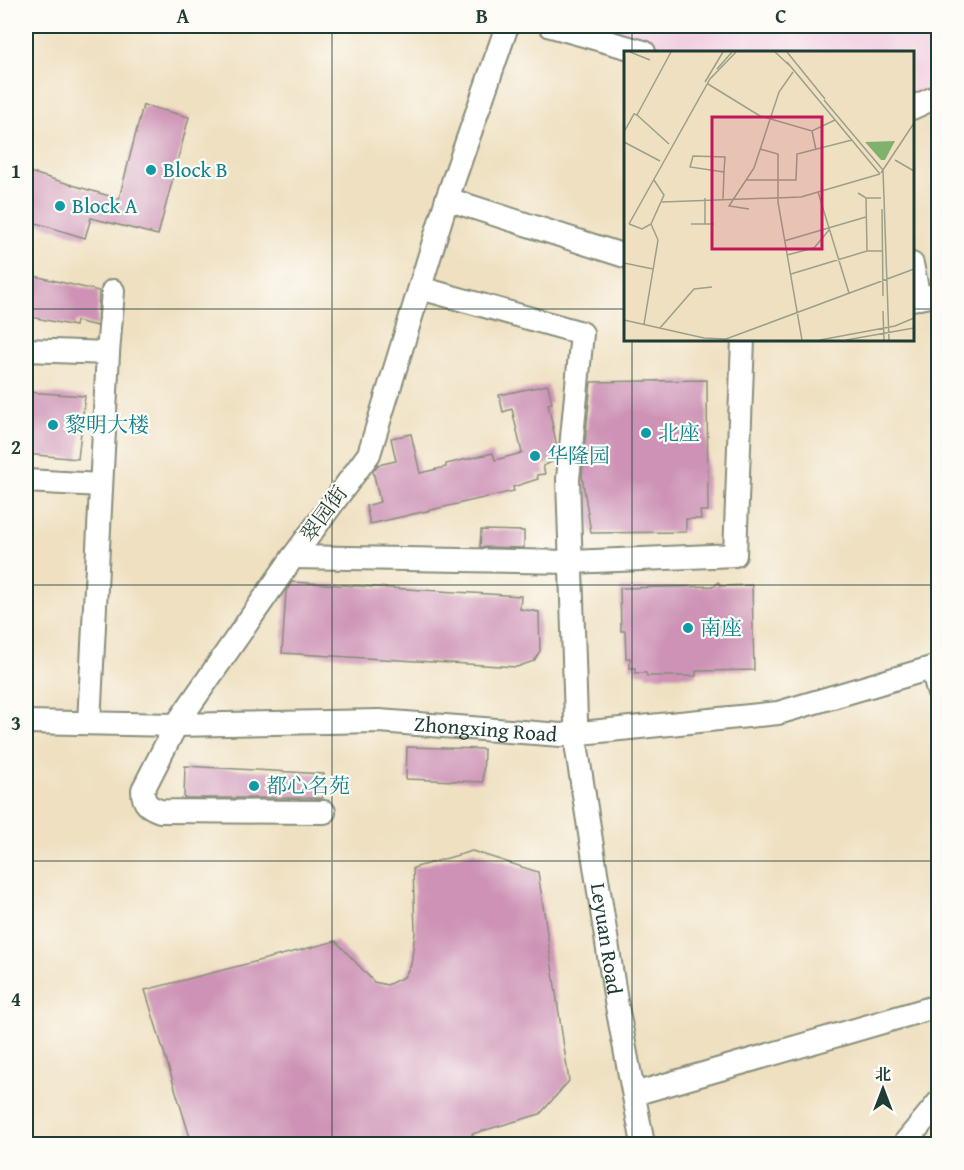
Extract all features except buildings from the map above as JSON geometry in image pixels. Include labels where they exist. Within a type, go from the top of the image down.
[{"type":"street","name":"翠园街","points":[[324,812],[160,811],[148,807],[143,798],[144,790],[176,724],[293,557],[369,454],[447,199],[507,26]]},
{"type":"street","points":[[551,26],[640,51]]},
{"type":"street","points":[[913,108],[939,96]]},
{"type":"street","points":[[447,199],[624,256]]},
{"type":"street","points":[[913,267],[923,297]]},
{"type":"street","name":"Leyuan Road","points":[[420,288],[582,333],[568,479],[576,750],[643,1144]]},
{"type":"street","points":[[89,723],[113,291]]},
{"type":"street","points":[[293,557],[571,562],[735,555],[743,340]]},
{"type":"street","points":[[26,350],[108,353]]},
{"type":"street","points":[[26,481],[101,485]]},
{"type":"street","name":"Zhongxing Road","points":[[26,722],[176,724],[380,721],[561,735],[778,713],[936,675]]},
{"type":"street","points":[[634,1094],[939,1006]]},
{"type":"street","points":[[904,1144],[939,1103]]},
{"type":"shaded area","points":[[573,26],[938,26],[938,79],[913,94],[913,51],[663,51]]},
{"type":"place","name":"Block B","points":[[151,170]]},
{"type":"place","name":"Block A","points":[[60,206]]},
{"type":"place","name":"黎明大楼","points":[[53,425]]},
{"type":"place","name":"北座","points":[[646,433]]},
{"type":"place","name":"华隆园","points":[[535,456]]},
{"type":"place","name":"南座","points":[[688,628]]},
{"type":"place","name":"都心名苑","points":[[254,786]]}]
